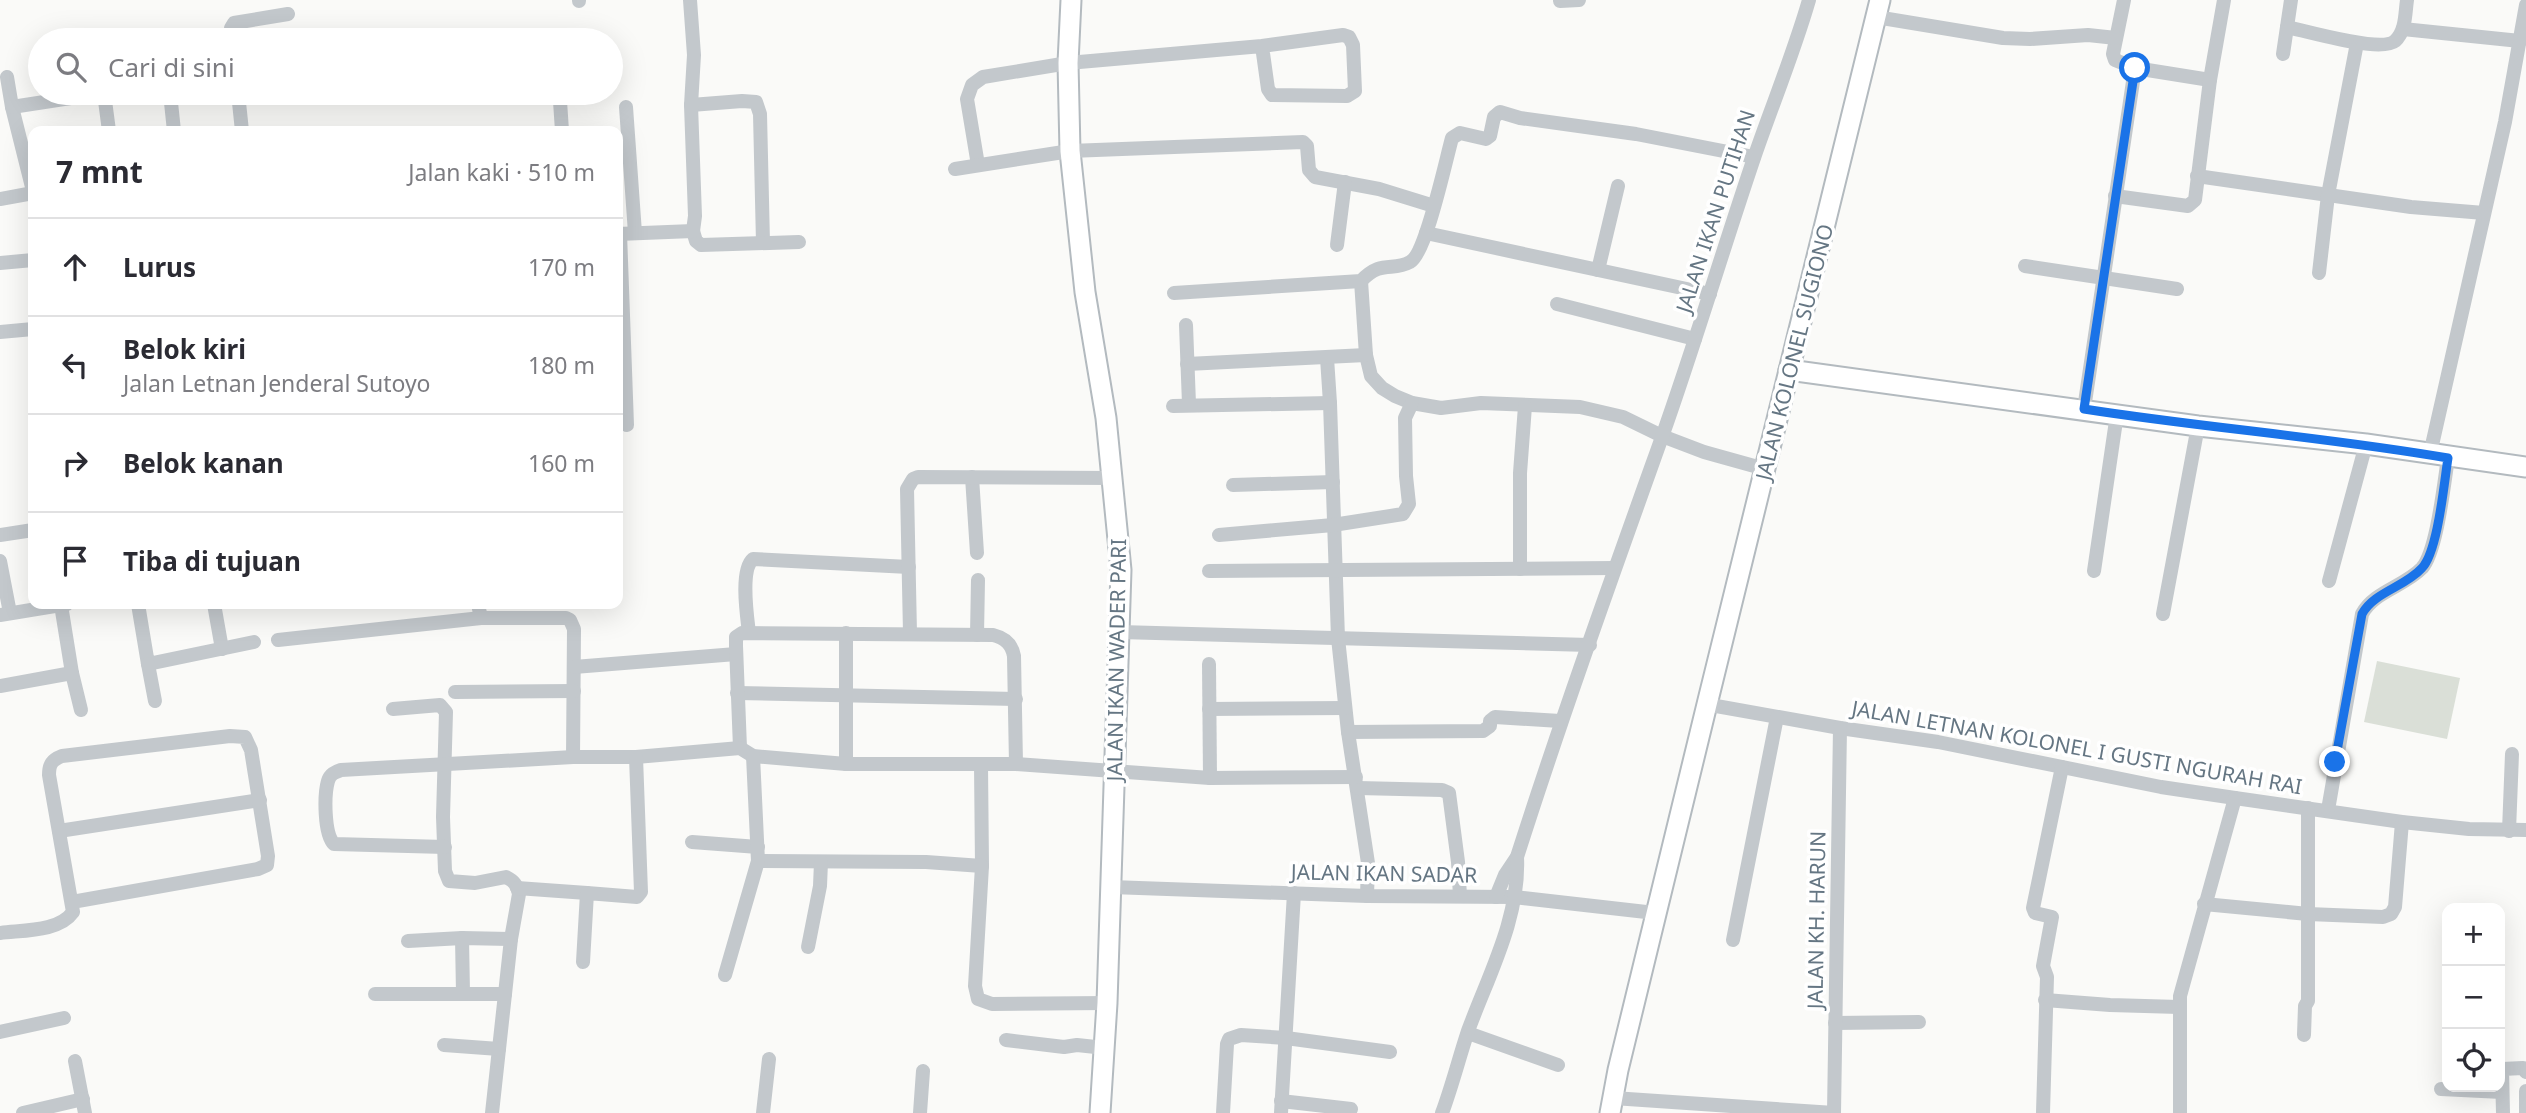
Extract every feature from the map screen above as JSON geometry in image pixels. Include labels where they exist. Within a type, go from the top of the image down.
[{"type":"main road","name":"JALAN IKAN WADER PARI","points":[[1071,0],[1068,63],[1070,151],[1085,292],[1106,418],[1121,570],[1107,1003],[1100,1113]]},
{"type":"main road","name":"JALAN KOLONEL SUGIONO","points":[[1611,1105],[1705,704],[1878,9]]},
{"type":"main road","points":[[1789,370],[2198,426],[2366,444],[2526,467]]},
{"type":"street","points":[[690,0],[694,55],[691,105],[695,216],[693,231],[696,241],[701,245],[800,242]]},
{"type":"street","points":[[1560,1],[1579,0]]},
{"type":"street","name":"JALAN IKAN PUTIHAN","points":[[1517,857],[1560,721],[1590,645],[1809,0]]},
{"type":"street","points":[[2124,0],[2113,54],[2115,60],[2135,68],[2210,80]]},
{"type":"street","points":[[2115,196],[2188,206],[2195,200],[2210,80],[2224,0]]},
{"type":"street","points":[[2283,54],[2291,0]]},
{"type":"street","points":[[2287,27],[2357,43],[2392,43],[2403,29],[2407,0]]},
{"type":"street","points":[[2328,810],[2362,614],[2367,605],[2423,568],[2432,550],[2439,456],[2526,5]]},
{"type":"street","points":[[1878,9],[2003,38],[2088,35],[2116,38]]},
{"type":"street","points":[[231,28],[234,23],[288,14]]},
{"type":"street","points":[[2403,29],[2520,41]]},
{"type":"street","points":[[978,165],[967,99],[972,85],[983,77],[1068,63],[1262,46],[1343,35],[1349,37],[1353,45],[1354,91],[1347,96],[1272,95],[1268,89],[1262,46]]},
{"type":"street","points":[[2319,273],[2328,195],[2357,43]]},
{"type":"street","points":[[2084,409],[2135,68]]},
{"type":"street","points":[[7,77],[12,107],[28,159]]},
{"type":"street","points":[[691,105],[756,102],[760,114],[763,243]]},
{"type":"street","points":[[12,107],[28,105]]},
{"type":"street","points":[[105,105],[108,126]]},
{"type":"street","points":[[171,105],[173,126]]},
{"type":"street","points":[[239,105],[241,126]]},
{"type":"street","points":[[560,105],[562,126]]},
{"type":"street","points":[[626,107],[624,234],[693,231]]},
{"type":"street","points":[[1174,293],[1361,281],[1370,271],[1412,261],[1417,256],[1426,233],[1452,138],[1460,134],[1486,139],[1490,136],[1494,117],[1500,112],[1520,118],[1636,134],[1754,157]]},
{"type":"street","points":[[955,169],[1070,151],[1303,142],[1307,146],[1311,174],[1321,179],[1378,189],[1434,206]]},
{"type":"street","points":[[2197,176],[2411,207],[2484,213]]},
{"type":"street","points":[[1337,245],[1345,182]]},
{"type":"street","points":[[1598,270],[1618,186]]},
{"type":"street","points":[[0,199],[28,193]]},
{"type":"street","points":[[1426,233],[1710,294]]},
{"type":"street","points":[[0,264],[28,261]]},
{"type":"street","points":[[2025,266],[2177,289]]},
{"type":"street","points":[[1361,281],[1366,355],[1371,376],[1382,388],[1412,403],[1441,408],[1480,403],[1580,407],[1623,417],[1703,452],[1765,469]]},
{"type":"street","points":[[1558,304],[1695,339]]},
{"type":"street","points":[[1186,326],[1189,404]]},
{"type":"street","points":[[0,332],[28,329]]},
{"type":"street","points":[[1187,364],[1366,355]]},
{"type":"street","points":[[1327,358],[1331,403],[1338,638],[1348,732],[1368,863],[1367,896]]},
{"type":"street","points":[[623,384],[627,425]]},
{"type":"street","points":[[1173,406],[1331,403]]},
{"type":"street","points":[[1219,535],[1333,525],[1403,514],[1409,504],[1405,418],[1412,403]]},
{"type":"street","points":[[1520,569],[1520,473],[1525,405]]},
{"type":"street","points":[[2094,571],[2117,414]]},
{"type":"street","points":[[2163,614],[2198,426]]},
{"type":"street","points":[[2329,581],[2366,444]]},
{"type":"street","points":[[910,633],[909,483],[918,477],[1112,478]]},
{"type":"street","points":[[972,477],[978,553]]},
{"type":"street","points":[[1233,485],[1333,482]]},
{"type":"street","points":[[0,535],[28,531]]},
{"type":"street","points":[[749,633],[746,604],[747,568],[753,559],[909,567]]},
{"type":"street","points":[[0,561],[5,614],[34,609]]},
{"type":"street","points":[[1209,571],[1614,568]]},
{"type":"street","points":[[977,635],[978,580]]},
{"type":"street","points":[[65,609],[72,673],[81,710]]},
{"type":"street","points":[[139,609],[155,701]]},
{"type":"street","points":[[215,609],[222,649]]},
{"type":"street","points":[[278,640],[479,611],[570,620],[574,629],[573,757]]},
{"type":"street","points":[[1119,632],[1590,645]]},
{"type":"street","points":[[740,748],[736,637],[742,633],[993,635],[1004,638],[1013,650],[1016,764]]},
{"type":"street","points":[[846,633],[846,764]]},
{"type":"street","points":[[148,664],[254,642]]},
{"type":"street","points":[[574,667],[736,654]]},
{"type":"street","points":[[1209,664],[1210,778]]},
{"type":"street","points":[[0,686],[72,673]]},
{"type":"street","points":[[455,692],[574,691]]},
{"type":"street","points":[[737,693],[1016,699]]},
{"type":"street","name":"JALAN LETNAN KOLONEL I GUSTI NGURAH RAI","points":[[1705,704],[1777,718],[1938,742],[2235,798],[2402,822],[2526,830]]},
{"type":"street","points":[[393,709],[440,705],[446,712],[445,871],[449,881],[475,883],[506,877],[515,883],[519,894],[511,939],[492,1113]]},
{"type":"street","points":[[1209,709],[1345,708]]},
{"type":"street","points":[[1348,732],[1483,731],[1495,717],[1560,721]]},
{"type":"street","points":[[1733,940],[1777,718]]},
{"type":"street","name":"JALAN KH. HARUN","points":[[1834,1113],[1840,728]]},
{"type":"street","points":[[0,933],[50,926],[67,919],[73,912],[49,766],[53,760],[62,756],[230,736],[245,737],[251,750],[260,800],[267,865],[258,869],[72,902]]},
{"type":"street","points":[[445,847],[339,846],[330,841],[327,832],[328,780],[335,772],[573,757],[636,757],[740,748],[753,756],[846,764],[1016,764],[1210,778],[1357,782],[1442,790],[1449,793],[1460,896]]},
{"type":"street","points":[[2509,831],[2512,754]]},
{"type":"street","points":[[725,975],[758,854],[753,756]]},
{"type":"street","points":[[517,888],[640,896],[636,757]]},
{"type":"street","points":[[981,765],[982,866],[975,986],[978,999],[992,1004],[1107,1003]]},
{"type":"street","points":[[2043,1113],[2046,973],[2043,966],[2052,917],[2035,913],[2033,908],[2062,767]]},
{"type":"street","points":[[2180,1113],[2179,1007],[2182,985],[2235,798]]},
{"type":"street","points":[[59,831],[260,800]]},
{"type":"street","points":[[2304,1035],[2305,1006],[2308,1001],[2308,808]]},
{"type":"street","points":[[2204,904],[2308,914],[2384,917],[2391,914],[2395,907],[2402,822]]},
{"type":"street","points":[[692,842],[821,862],[926,862],[982,866]]},
{"type":"street","points":[[1442,1113],[1468,1033],[1498,957],[1518,876],[1517,857]]},
{"type":"street","points":[[1496,897],[1505,875],[1517,857]]},
{"type":"street","points":[[808,947],[820,886],[821,862]]},
{"type":"street","name":"JALAN IKAN SADAR","points":[[1111,887],[1367,896],[1514,897],[1656,913]]},
{"type":"street","points":[[583,962],[587,893]]},
{"type":"street","points":[[1294,893],[1281,1107],[1351,1109]]},
{"type":"street","points":[[462,938],[463,993]]},
{"type":"street","points":[[408,941],[511,939]]},
{"type":"street","points":[[375,994],[505,994]]},
{"type":"street","points":[[2045,1000],[2179,1007]]},
{"type":"street","points":[[0,1032],[64,1018]]},
{"type":"street","points":[[1835,1023],[1919,1022]]},
{"type":"street","points":[[1468,1033],[1558,1065]]},
{"type":"street","points":[[1223,1113],[1229,1039],[1241,1035],[1286,1038],[1390,1052]]},
{"type":"street","points":[[1006,1040],[1064,1047],[1077,1045],[1105,1048]]},
{"type":"street","points":[[444,1045],[499,1049]]},
{"type":"street","points":[[763,1113],[769,1059]]},
{"type":"street","points":[[23,1113],[84,1106],[75,1061]]},
{"type":"street","points":[[2505,1069],[2522,1068],[2526,1072]]},
{"type":"street","points":[[920,1113],[923,1071]]},
{"type":"street","points":[[2526,1091],[2526,1113]]},
{"type":"street","points":[[2502,1092],[2502,1113]]},
{"type":"street","points":[[1611,1105],[1834,1113]]},
{"type":"shaded area","points":[[2377,661],[2460,678],[2447,739],[2364,722]]},
{"type":"route","points":[[2135,68],[2084,409],[2198,426],[2366,444],[2448,458],[2432,550],[2423,568],[2367,605],[2362,614],[2335,762]]}]
